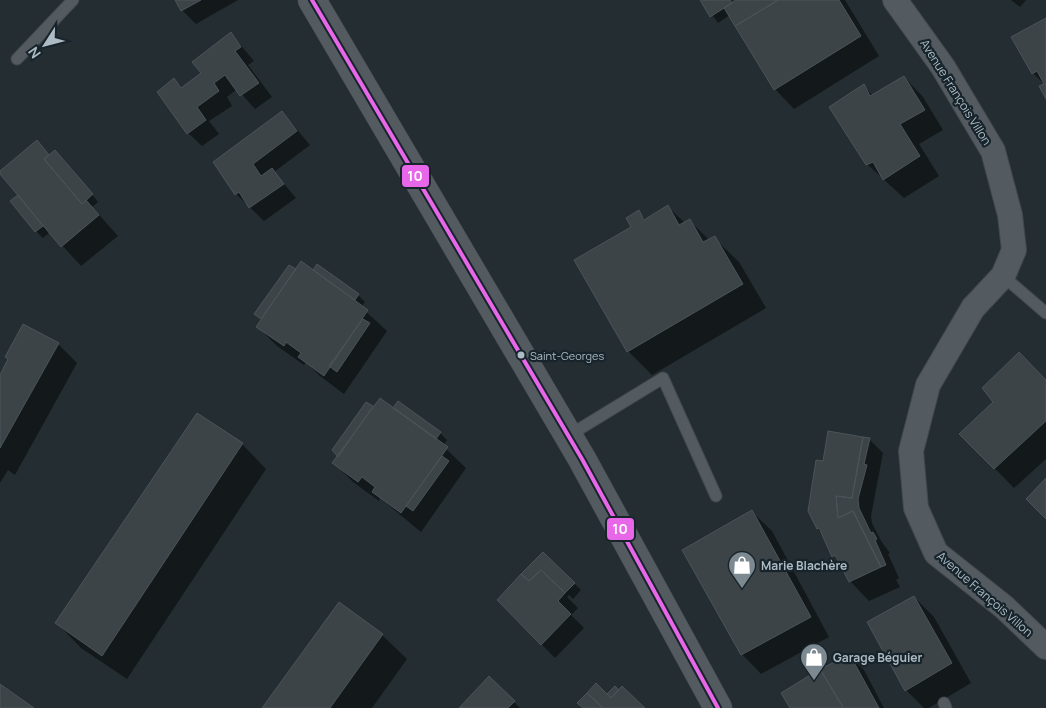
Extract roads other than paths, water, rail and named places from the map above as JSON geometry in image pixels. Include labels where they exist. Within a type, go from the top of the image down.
[{"type":"street","points":[[312,0],[568,436],[718,708]]},
{"type":"street","name":"Avenue François Villon","points":[[895,0],[943,67],[993,151],[1010,215],[1014,250],[1003,276],[973,308],[928,385],[911,451],[916,508],[936,553],[1004,607],[1046,647]]},
{"type":"lane","points":[[17,58],[73,0]]},
{"type":"lane","points":[[1003,276],[1046,313]]},
{"type":"lane","points":[[568,436],[663,378],[716,496]]},
{"type":"place","name":"Saint-Georges","points":[[521,355]]},
{"type":"place","name":"Marie Blachère","points":[[742,589]]},
{"type":"place","name":"Garage Béguier","points":[[814,681]]}]
